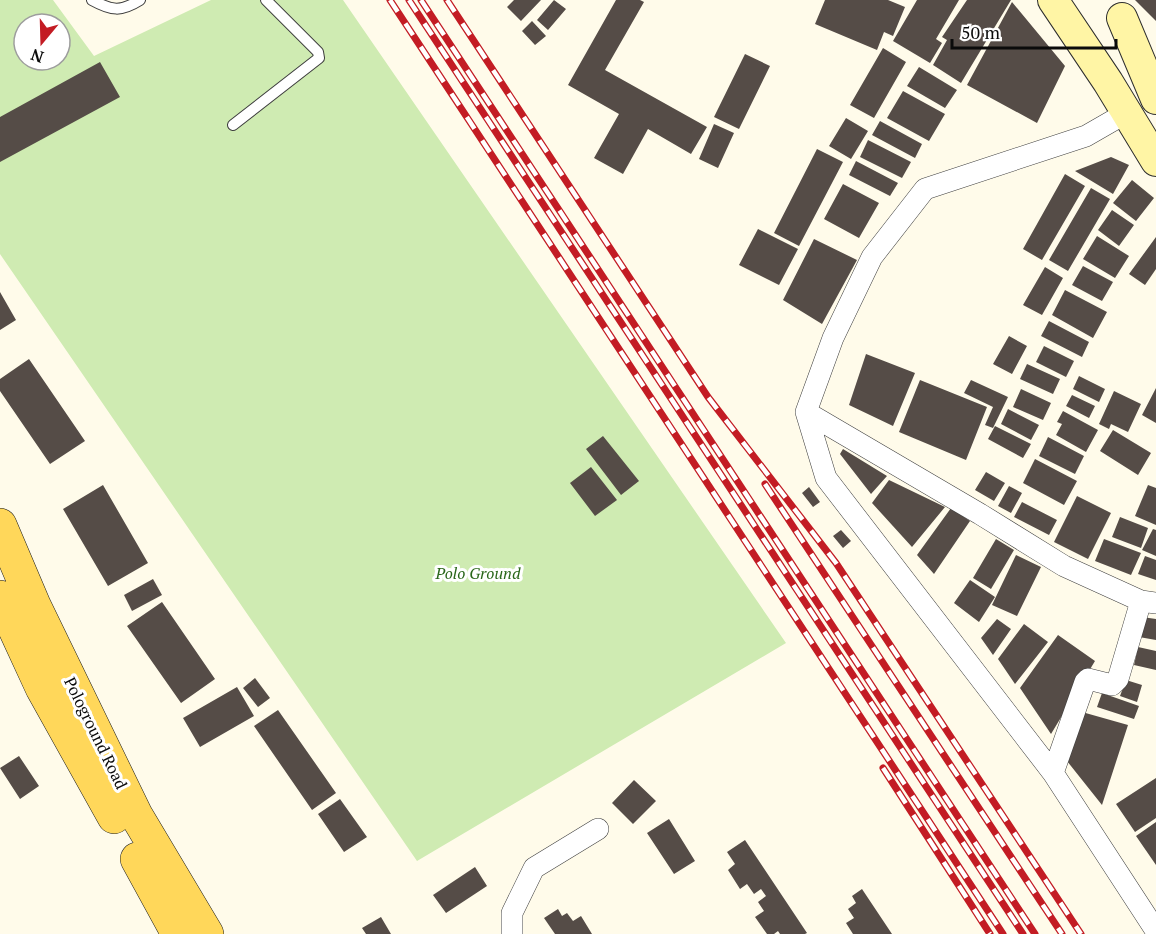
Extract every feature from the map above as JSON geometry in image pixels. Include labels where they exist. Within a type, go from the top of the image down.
[{"type":"main road","points":[[1053,0],[1108,82],[1156,161]]},
{"type":"main road","points":[[1117,6],[1156,63]]},
{"type":"main road","points":[[1117,6],[1156,99]]},
{"type":"main road","points":[[1108,82],[1156,126]]},
{"type":"main road","name":"Pologround Road","points":[[0,525],[34,605],[136,815],[207,934]]},
{"type":"main road","name":"Pologround Road","points":[[2,608],[42,688],[178,934]]},
{"type":"street","points":[[1126,113],[1086,136],[925,189],[872,257],[833,338],[806,412],[826,478],[1053,773],[1156,931]]},
{"type":"street","points":[[806,412],[1064,566],[1149,602],[1118,679],[1112,685],[1092,679],[1085,682],[1053,773]]},
{"type":"street","points":[[512,934],[513,913],[534,868],[598,829]]},
{"type":"lane","points":[[92,0],[104,7],[125,9],[140,0]]},
{"type":"lane","points":[[233,124],[319,58],[318,52],[266,0]]},
{"type":"green space","name":"Polo Ground","points":[[0,0],[53,0],[62,12],[12,12],[12,72],[72,72],[72,26],[94,56],[211,0],[343,0],[786,643],[417,861],[0,254]]},
{"type":"building","points":[[514,0],[541,0],[521,21],[507,7]]},
{"type":"building","points":[[554,0],[566,9],[548,30],[537,20]]},
{"type":"building","points":[[616,0],[644,2],[605,70],[707,127],[691,154],[648,129],[623,174],[594,158],[619,114],[568,85]]},
{"type":"building","points":[[825,0],[888,0],[905,7],[893,36],[884,32],[877,50],[815,24]]},
{"type":"building","points":[[917,0],[959,0],[936,39],[942,43],[930,63],[893,41]]},
{"type":"building","points":[[967,0],[1011,0],[961,83],[933,65],[947,40],[942,37]]},
{"type":"building","points":[[1135,0],[1156,0],[1156,21]]},
{"type":"building","points":[[1012,2],[1065,66],[1037,123],[967,85]]},
{"type":"building","points":[[532,21],[546,36],[535,45],[522,31]]},
{"type":"building","points":[[883,48],[906,62],[874,118],[850,105]]},
{"type":"building","points":[[745,54],[770,66],[739,129],[714,117]]},
{"type":"building","points":[[100,62],[120,97],[0,162],[0,117]]},
{"type":"building","points":[[919,67],[957,90],[945,108],[907,86]]},
{"type":"building","points":[[903,91],[945,114],[929,141],[887,118]]},
{"type":"building","points":[[846,118],[868,131],[851,159],[829,146]]},
{"type":"building","points":[[880,121],[922,144],[915,158],[872,135]]},
{"type":"building","points":[[714,124],[734,133],[718,168],[699,159]]},
{"type":"building","points":[[868,140],[911,162],[902,178],[860,157]]},
{"type":"building","points":[[817,149],[843,162],[799,246],[774,233]]},
{"type":"building","points":[[1111,157],[1129,165],[1113,194],[1075,171]]},
{"type":"building","points":[[856,161],[898,183],[890,196],[849,175]]},
{"type":"building","points":[[1065,174],[1085,186],[1042,260],[1023,249]]},
{"type":"building","points":[[1132,180],[1154,198],[1136,221],[1113,203]]},
{"type":"building","points":[[843,184],[879,203],[859,238],[824,219]]},
{"type":"building","points":[[1091,188],[1110,199],[1068,271],[1049,260]]},
{"type":"building","points":[[1112,210],[1134,225],[1119,246],[1098,230]]},
{"type":"building","points":[[758,229],[798,249],[779,285],[739,265]]},
{"type":"building","points":[[1097,236],[1129,256],[1115,278],[1083,259]]},
{"type":"building","points":[[1156,237],[1156,269],[1145,285],[1129,274]]},
{"type":"building","points":[[814,239],[857,260],[822,324],[783,300]]},
{"type":"building","points":[[1083,266],[1113,282],[1102,301],[1072,285]]},
{"type":"building","points":[[1045,267],[1063,278],[1042,315],[1023,305]]},
{"type":"building","points":[[1065,290],[1107,312],[1093,338],[1052,315]]},
{"type":"building","points":[[0,292],[16,320],[0,330]]},
{"type":"building","points":[[1049,321],[1089,342],[1082,357],[1041,336]]},
{"type":"building","points":[[1009,336],[1027,346],[1012,374],[993,364]]},
{"type":"building","points":[[1044,346],[1074,361],[1066,377],[1036,362]]},
{"type":"building","points":[[866,354],[915,373],[893,426],[849,405]]},
{"type":"building","points":[[29,359],[85,441],[50,464],[0,391],[0,379]]},
{"type":"building","points":[[1027,364],[1060,379],[1053,394],[1020,379]]},
{"type":"building","points":[[1079,376],[1105,389],[1099,402],[1073,389]]},
{"type":"building","points":[[920,380],[987,407],[966,460],[899,432]]},
{"type":"building","points":[[971,380],[1008,397],[993,428],[985,425],[993,407],[964,393]]},
{"type":"building","points":[[1156,388],[1156,423],[1142,415]]},
{"type":"building","points":[[1021,389],[1051,403],[1043,420],[1013,407]]},
{"type":"building","points":[[1114,391],[1141,404],[1128,432],[1111,424],[1109,429],[1099,424]]},
{"type":"building","points":[[1072,395],[1095,406],[1089,418],[1066,406]]},
{"type":"building","points":[[1008,409],[1039,425],[1031,440],[1001,424]]},
{"type":"building","points":[[1063,411],[1098,430],[1086,452],[1056,435],[1062,424],[1057,422]]},
{"type":"building","points":[[995,426],[1031,444],[1023,458],[988,439]]},
{"type":"building","points":[[1113,430],[1151,453],[1138,475],[1100,451]]},
{"type":"building","points":[[603,436],[639,481],[621,495],[586,449]]},
{"type":"building","points":[[1048,437],[1084,456],[1075,474],[1039,456]]},
{"type":"building","points":[[843,449],[887,476],[871,494],[840,454]]},
{"type":"building","points":[[1035,459],[1077,481],[1064,505],[1023,483]]},
{"type":"building","points":[[591,467],[617,500],[595,516],[570,483]]},
{"type":"building","points":[[986,472],[1005,483],[994,501],[975,490]]},
{"type":"building","points":[[889,480],[945,507],[912,547],[872,503]]},
{"type":"building","points":[[103,485],[148,563],[108,586],[63,509]]},
{"type":"building","points":[[1148,485],[1156,488],[1156,525],[1135,516]]},
{"type":"building","points":[[1009,486],[1022,493],[1011,513],[998,506]]},
{"type":"building","points":[[809,487],[820,502],[813,507],[802,493]]},
{"type":"building","points":[[1077,496],[1111,513],[1088,559],[1054,542]]},
{"type":"building","points":[[1022,502],[1057,520],[1049,535],[1014,517]]},
{"type":"building","points":[[951,508],[970,521],[934,574],[917,555]]},
{"type":"building","points":[[1120,517],[1148,528],[1141,548],[1112,537]]},
{"type":"building","points":[[1153,529],[1156,530],[1156,556],[1142,550]]},
{"type":"building","points":[[841,530],[851,541],[843,548],[833,536]]},
{"type":"building","points":[[996,539],[1014,550],[991,589],[973,578]]},
{"type":"building","points":[[1104,539],[1141,553],[1131,575],[1095,561]]},
{"type":"building","points":[[1016,555],[1041,567],[1017,616],[992,605]]},
{"type":"building","points":[[1145,556],[1156,560],[1156,580],[1138,574]]},
{"type":"building","points":[[153,579],[162,595],[132,611],[124,595]]},
{"type":"building","points":[[970,580],[995,597],[979,622],[954,603]]},
{"type":"building","points":[[162,602],[215,679],[181,703],[127,626]]},
{"type":"building","points":[[1142,617],[1156,619],[1156,640],[1139,637]]},
{"type":"building","points":[[997,619],[1011,629],[993,655],[981,638]]},
{"type":"building","points":[[1024,624],[1048,642],[1015,684],[998,659]]},
{"type":"building","points":[[1058,635],[1095,661],[1051,734],[1020,688]]},
{"type":"building","points":[[1138,647],[1156,651],[1156,670],[1134,665]]},
{"type":"building","points":[[255,678],[270,698],[258,707],[243,688]]},
{"type":"building","points":[[1126,680],[1142,685],[1137,702],[1120,696]]},
{"type":"building","points":[[237,687],[254,716],[200,747],[183,718]]},
{"type":"building","points":[[1102,693],[1139,706],[1134,719],[1097,707]]},
{"type":"building","points":[[278,710],[336,793],[312,810],[254,726]]},
{"type":"building","points":[[1082,712],[1128,725],[1102,805],[1063,756]]},
{"type":"building","points":[[19,756],[39,786],[20,799],[0,768]]},
{"type":"building","points":[[1156,778],[1156,818],[1135,832],[1116,804]]},
{"type":"building","points":[[634,780],[656,801],[633,824],[612,803]]},
{"type":"building","points":[[340,799],[367,837],[344,852],[318,814]]},
{"type":"building","points":[[669,819],[695,861],[674,874],[647,833]]},
{"type":"building","points":[[1156,822],[1156,865],[1136,836]]},
{"type":"building","points":[[745,840],[807,933],[780,934],[778,931],[774,934],[767,934],[755,917],[764,911],[758,902],[766,896],[761,889],[754,894],[747,884],[740,889],[728,870],[735,864],[727,852]]},
{"type":"building","points":[[475,867],[487,886],[446,913],[433,895]]},
{"type":"building","points":[[862,889],[892,934],[853,934],[846,923],[854,918],[848,909],[856,903],[852,896]]},
{"type":"building","points":[[558,909],[562,916],[567,913],[573,921],[581,916],[592,934],[555,934],[544,918]]},
{"type":"building","points":[[381,917],[391,934],[366,934],[362,928]]},
{"type":"railway","points":[[390,0],[1003,934]]},
{"type":"railway","points":[[409,0],[1023,934]]},
{"type":"railway","points":[[421,0],[1035,934]]},
{"type":"railway","points":[[447,0],[708,397],[836,563],[1081,934]]},
{"type":"railway","points":[[765,484],[1062,934]]},
{"type":"railway","points":[[883,768],[990,934]]}]
